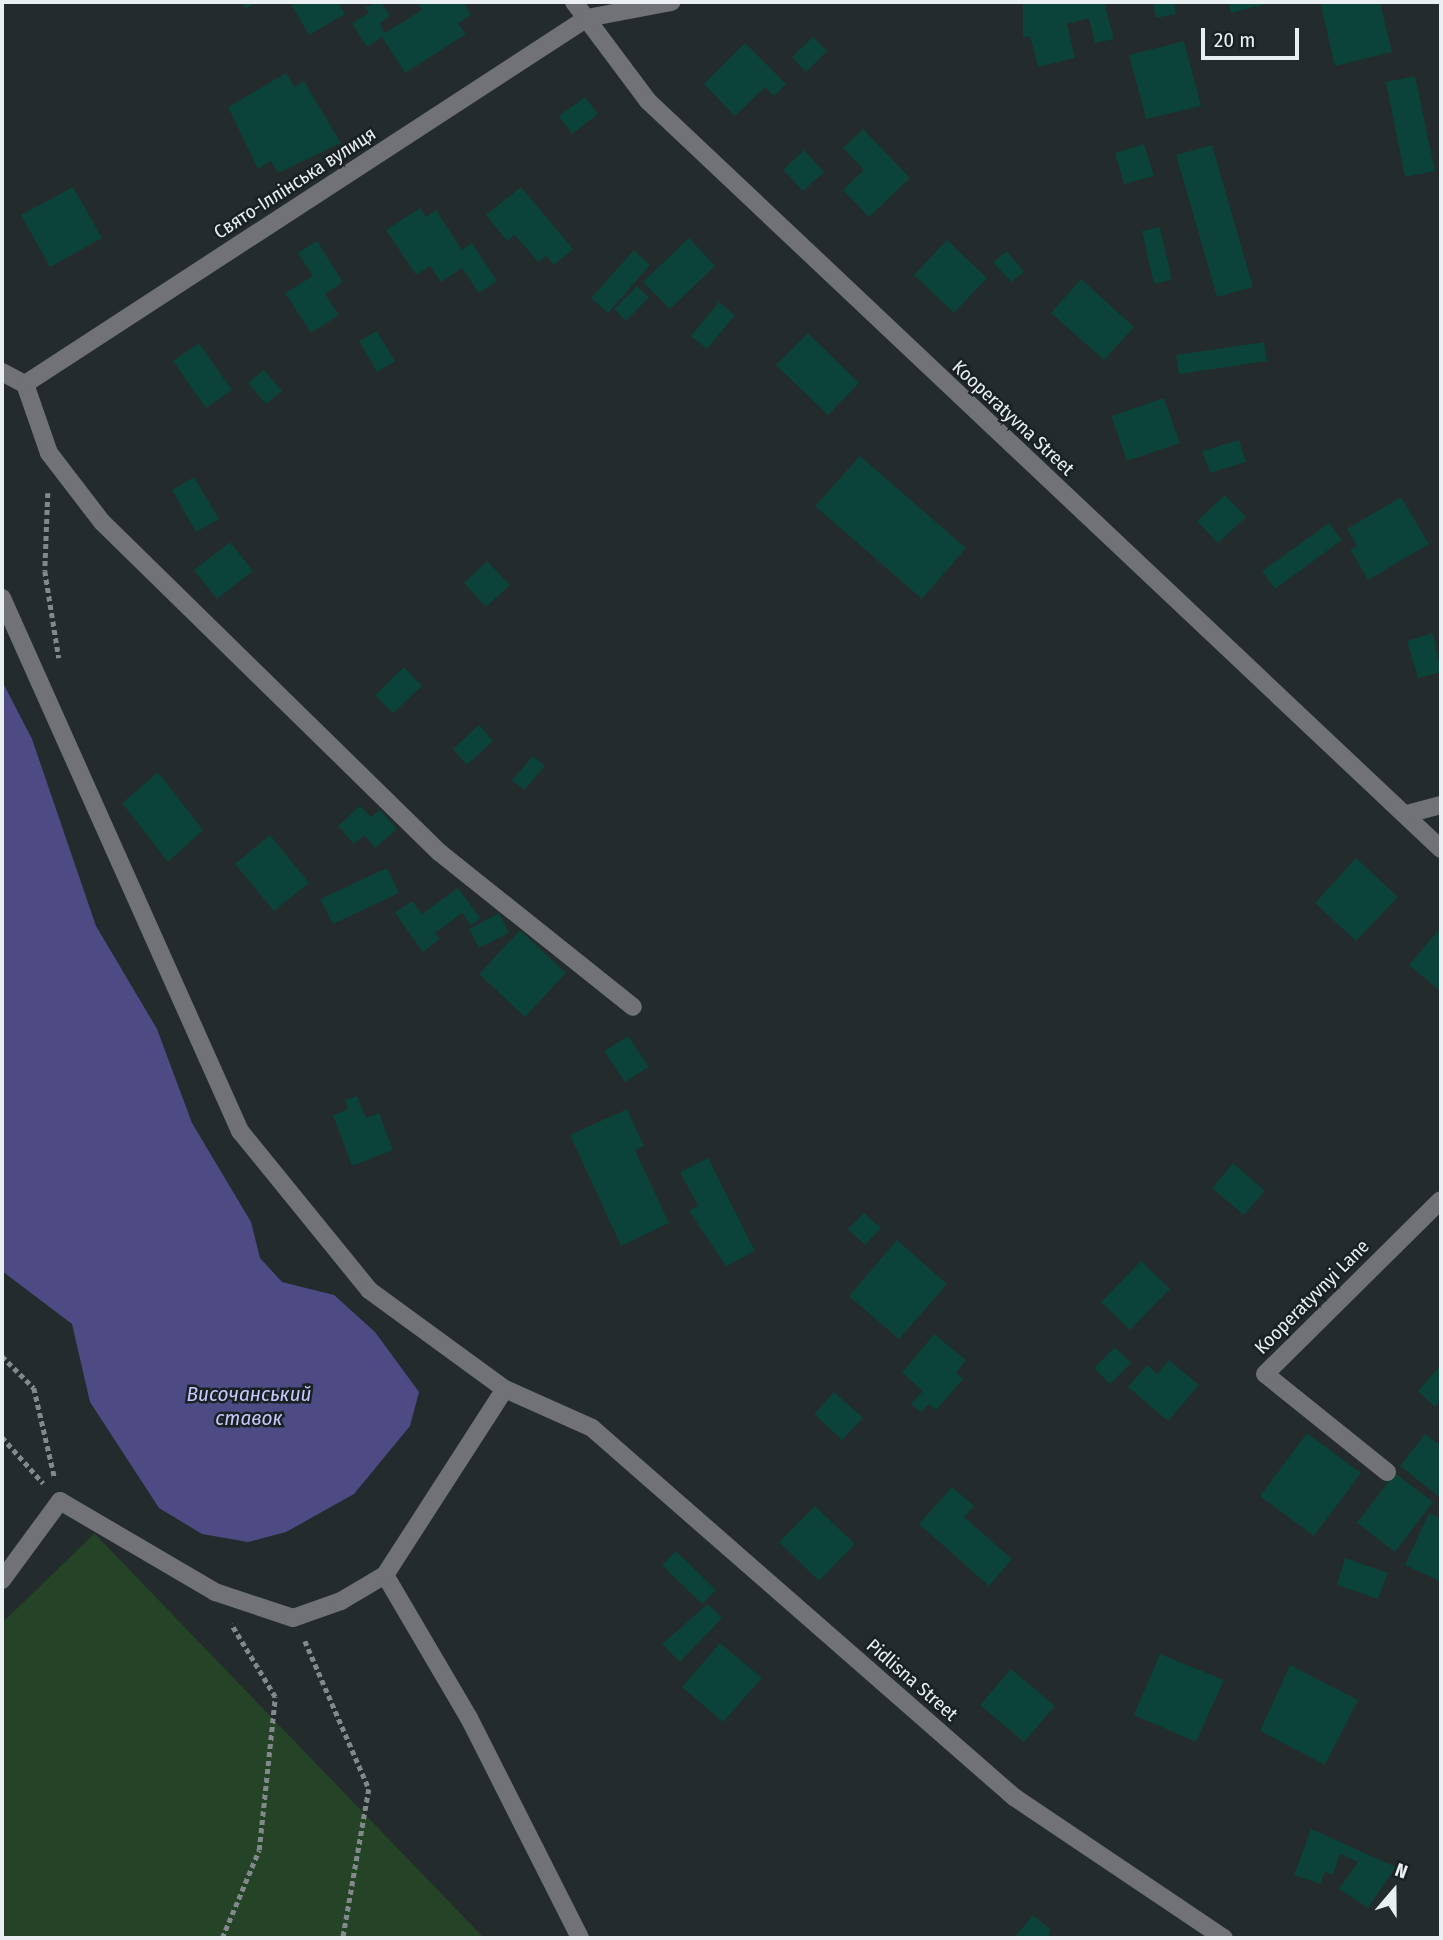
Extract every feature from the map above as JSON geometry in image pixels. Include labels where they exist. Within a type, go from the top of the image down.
[{"type":"street","name":"Kooperatyvna Street","points":[[574,2],[648,101],[1407,814],[1441,849]]},
{"type":"street","points":[[587,18],[671,2]]},
{"type":"street","name":"Свято-Іллінська вулиця","points":[[25,384],[587,18]]},
{"type":"street","points":[[2,372],[25,384],[49,453],[102,522],[439,852],[633,1007]]},
{"type":"street","name":"Pidlisna Street","points":[[2,598],[240,1131],[369,1290],[505,1389],[592,1428],[1014,1797],[1224,1938]]},
{"type":"street","points":[[1407,814],[1441,805]]},
{"type":"street","name":"Kooperatyvnyi Lane","points":[[1387,1472],[1265,1374],[1441,1200]]},
{"type":"street","points":[[2,1580],[60,1501],[215,1592],[293,1618],[385,1575],[505,1389]]},
{"type":"street","points":[[385,1575],[469,1718],[580,1938]]},
{"type":"path","points":[[49,453],[46,571],[60,662]]},
{"type":"path","points":[[2,1356],[34,1388],[60,1501]]},
{"type":"path","points":[[2,1437],[60,1501]]},
{"type":"path","points":[[215,1592],[275,1696],[259,1850],[222,1938]]},
{"type":"path","points":[[293,1618],[339,1707],[369,1789],[343,1938]]},
{"type":"green space","points":[[95,1533],[484,1938],[2,1938],[2,1623]]},
{"type":"water","name":"Височанський ставок","points":[[2,681],[32,739],[96,926],[157,1029],[192,1123],[251,1222],[260,1258],[282,1282],[334,1295],[375,1332],[419,1392],[410,1426],[354,1494],[286,1532],[248,1542],[202,1534],[159,1508],[90,1402],[72,1324],[2,1271]]},
{"type":"building","points":[[241,2],[256,2],[246,9]]},
{"type":"building","points":[[290,2],[338,2],[345,14],[309,35]]},
{"type":"building","points":[[381,2],[390,16],[380,23],[385,33],[422,10],[417,2],[463,2],[471,15],[458,23],[466,34],[405,73],[382,37],[367,47],[352,23],[369,13],[365,7]]},
{"type":"building","points":[[1023,2],[1104,2],[1114,39],[1095,43],[1089,18],[1067,24],[1075,58],[1038,67],[1030,36],[1023,38]]},
{"type":"building","points":[[1153,2],[1174,2],[1176,14],[1156,18]]},
{"type":"building","points":[[1228,2],[1270,2],[1270,3],[1231,13]]},
{"type":"building","points":[[1320,2],[1380,2],[1392,52],[1335,66]]},
{"type":"building","points":[[813,37],[827,51],[806,72],[792,57]]},
{"type":"building","points":[[1184,41],[1201,106],[1146,119],[1129,55]]},
{"type":"building","points":[[745,43],[786,84],[774,96],[765,87],[735,116],[704,84]]},
{"type":"building","points":[[286,73],[294,87],[304,81],[341,143],[278,173],[271,161],[258,169],[228,107]]},
{"type":"building","points":[[1415,76],[1435,171],[1405,177],[1386,82]]},
{"type":"building","points":[[585,97],[598,114],[572,134],[559,116]]},
{"type":"building","points":[[863,129],[910,178],[869,217],[843,190],[864,170],[843,148]]},
{"type":"building","points":[[1144,144],[1154,176],[1124,184],[1115,153]]},
{"type":"building","points":[[1212,145],[1253,287],[1217,297],[1176,155]]},
{"type":"building","points":[[804,150],[824,172],[803,191],[783,170]]},
{"type":"building","points":[[73,187],[102,238],[50,267],[21,215]]},
{"type":"building","points":[[521,187],[573,249],[554,265],[546,256],[538,262],[515,235],[507,241],[486,215]]},
{"type":"building","points":[[420,208],[426,217],[436,210],[462,250],[472,243],[497,281],[479,293],[462,268],[441,282],[430,266],[416,275],[386,230]]},
{"type":"building","points":[[1160,227],[1172,280],[1154,284],[1142,231]]},
{"type":"building","points":[[689,238],[715,266],[670,309],[643,282]]},
{"type":"building","points":[[947,240],[987,278],[954,313],[914,275]]},
{"type":"building","points":[[317,241],[343,282],[325,294],[339,315],[311,333],[285,293],[313,276],[298,253]]},
{"type":"building","points":[[634,250],[650,265],[608,313],[591,298]]},
{"type":"building","points":[[1007,251],[1024,272],[1011,282],[993,262]]},
{"type":"building","points":[[1081,279],[1134,327],[1104,360],[1051,313]]},
{"type":"building","points":[[637,286],[649,297],[626,321],[614,309]]},
{"type":"building","points":[[719,302],[735,315],[707,349],[691,336]]},
{"type":"building","points":[[377,331],[395,361],[377,372],[359,341]]},
{"type":"building","points":[[808,333],[859,383],[828,415],[776,365]]},
{"type":"building","points":[[1264,342],[1267,361],[1179,374],[1176,355]]},
{"type":"building","points":[[199,343],[232,390],[206,408],[173,361]]},
{"type":"building","points":[[264,370],[282,391],[266,404],[248,383]]},
{"type":"building","points":[[1164,398],[1180,443],[1127,461],[1111,416]]},
{"type":"building","points":[[1239,440],[1246,462],[1210,473],[1202,451]]},
{"type":"building","points":[[860,456],[966,548],[922,599],[815,506]]},
{"type":"building","points":[[194,477],[219,519],[196,532],[172,490]]},
{"type":"building","points":[[1225,495],[1246,517],[1218,543],[1197,521]]},
{"type":"building","points":[[1401,497],[1429,544],[1368,580],[1350,549],[1357,546],[1347,529]]},
{"type":"building","points":[[1329,523],[1342,540],[1275,589],[1262,571]]},
{"type":"building","points":[[230,542],[253,571],[217,599],[194,570]]},
{"type":"building","points":[[487,561],[510,585],[486,607],[464,583]]},
{"type":"building","points":[[1433,633],[1441,672],[1418,678],[1407,641]]},
{"type":"building","points":[[404,667],[422,686],[393,713],[375,695]]},
{"type":"building","points":[[479,725],[493,741],[467,765],[453,749]]},
{"type":"building","points":[[533,756],[545,766],[524,790],[512,780]]},
{"type":"building","points":[[158,772],[203,830],[168,862],[122,803]]},
{"type":"building","points":[[360,806],[371,817],[380,810],[397,829],[375,848],[364,835],[354,844],[338,826]]},
{"type":"building","points":[[270,835],[309,883],[274,911],[235,864]]},
{"type":"building","points":[[1356,858],[1398,897],[1356,941],[1315,903]]},
{"type":"building","points":[[387,868],[399,893],[333,924],[320,899]]},
{"type":"building","points":[[458,888],[480,918],[471,925],[462,913],[435,933],[440,939],[423,952],[395,913],[412,901],[422,914]]},
{"type":"building","points":[[499,913],[509,933],[479,948],[469,929]]},
{"type":"building","points":[[1441,927],[1441,988],[1439,990],[1409,965]]},
{"type":"building","points":[[520,930],[566,973],[525,1017],[479,974]]},
{"type":"building","points":[[628,1036],[649,1067],[625,1082],[604,1051]]},
{"type":"building","points":[[357,1096],[366,1118],[379,1113],[393,1150],[352,1166],[333,1115],[348,1109],[345,1100]]},
{"type":"building","points":[[627,1109],[644,1146],[635,1150],[669,1223],[621,1246],[570,1135]]},
{"type":"building","points":[[708,1158],[755,1251],[726,1266],[689,1211],[698,1206],[680,1172]]},
{"type":"building","points":[[1233,1163],[1265,1191],[1244,1215],[1212,1188]]},
{"type":"building","points":[[864,1213],[881,1228],[865,1245],[848,1229]]},
{"type":"building","points":[[897,1240],[947,1284],[899,1339],[849,1296]]},
{"type":"building","points":[[1141,1261],[1170,1289],[1130,1330],[1101,1302]]},
{"type":"building","points":[[934,1334],[966,1360],[956,1373],[963,1379],[936,1410],[929,1404],[921,1412],[911,1404],[923,1391],[902,1373]]},
{"type":"building","points":[[1115,1347],[1131,1363],[1110,1384],[1094,1368]]},
{"type":"building","points":[[1169,1360],[1199,1385],[1168,1421],[1128,1387],[1147,1365],[1157,1374]]},
{"type":"building","points":[[1441,1365],[1441,1400],[1435,1407],[1418,1391]]},
{"type":"building","points":[[834,1392],[863,1418],[842,1440],[814,1414]]},
{"type":"building","points":[[1307,1433],[1361,1473],[1314,1536],[1260,1496]]},
{"type":"building","points":[[1425,1434],[1441,1446],[1441,1498],[1400,1466]]},
{"type":"building","points":[[1395,1473],[1433,1502],[1395,1552],[1357,1523]]},
{"type":"building","points":[[952,1487],[974,1506],[964,1517],[1012,1559],[989,1586],[919,1524]]},
{"type":"building","points":[[815,1506],[855,1544],[819,1581],[779,1542]]},
{"type":"building","points":[[1429,1513],[1441,1518],[1441,1582],[1405,1565]]},
{"type":"building","points":[[676,1551],[716,1590],[702,1604],[662,1565]]},
{"type":"building","points":[[1345,1558],[1388,1573],[1378,1599],[1337,1585]]},
{"type":"building","points":[[708,1604],[722,1618],[680,1662],[662,1644]]},
{"type":"building","points":[[720,1643],[762,1678],[723,1722],[682,1687]]},
{"type":"building","points":[[1160,1654],[1224,1680],[1196,1742],[1134,1715]]},
{"type":"building","points":[[1290,1665],[1358,1700],[1325,1765],[1260,1731]]},
{"type":"building","points":[[1011,1669],[1055,1706],[1024,1742],[980,1705]]},
{"type":"building","points":[[1311,1829],[1396,1867],[1368,1908],[1339,1889],[1358,1862],[1340,1854],[1333,1875],[1325,1872],[1320,1884],[1294,1875]]},
{"type":"building","points":[[1033,1915],[1050,1929],[1048,1938],[1014,1938]]}]
